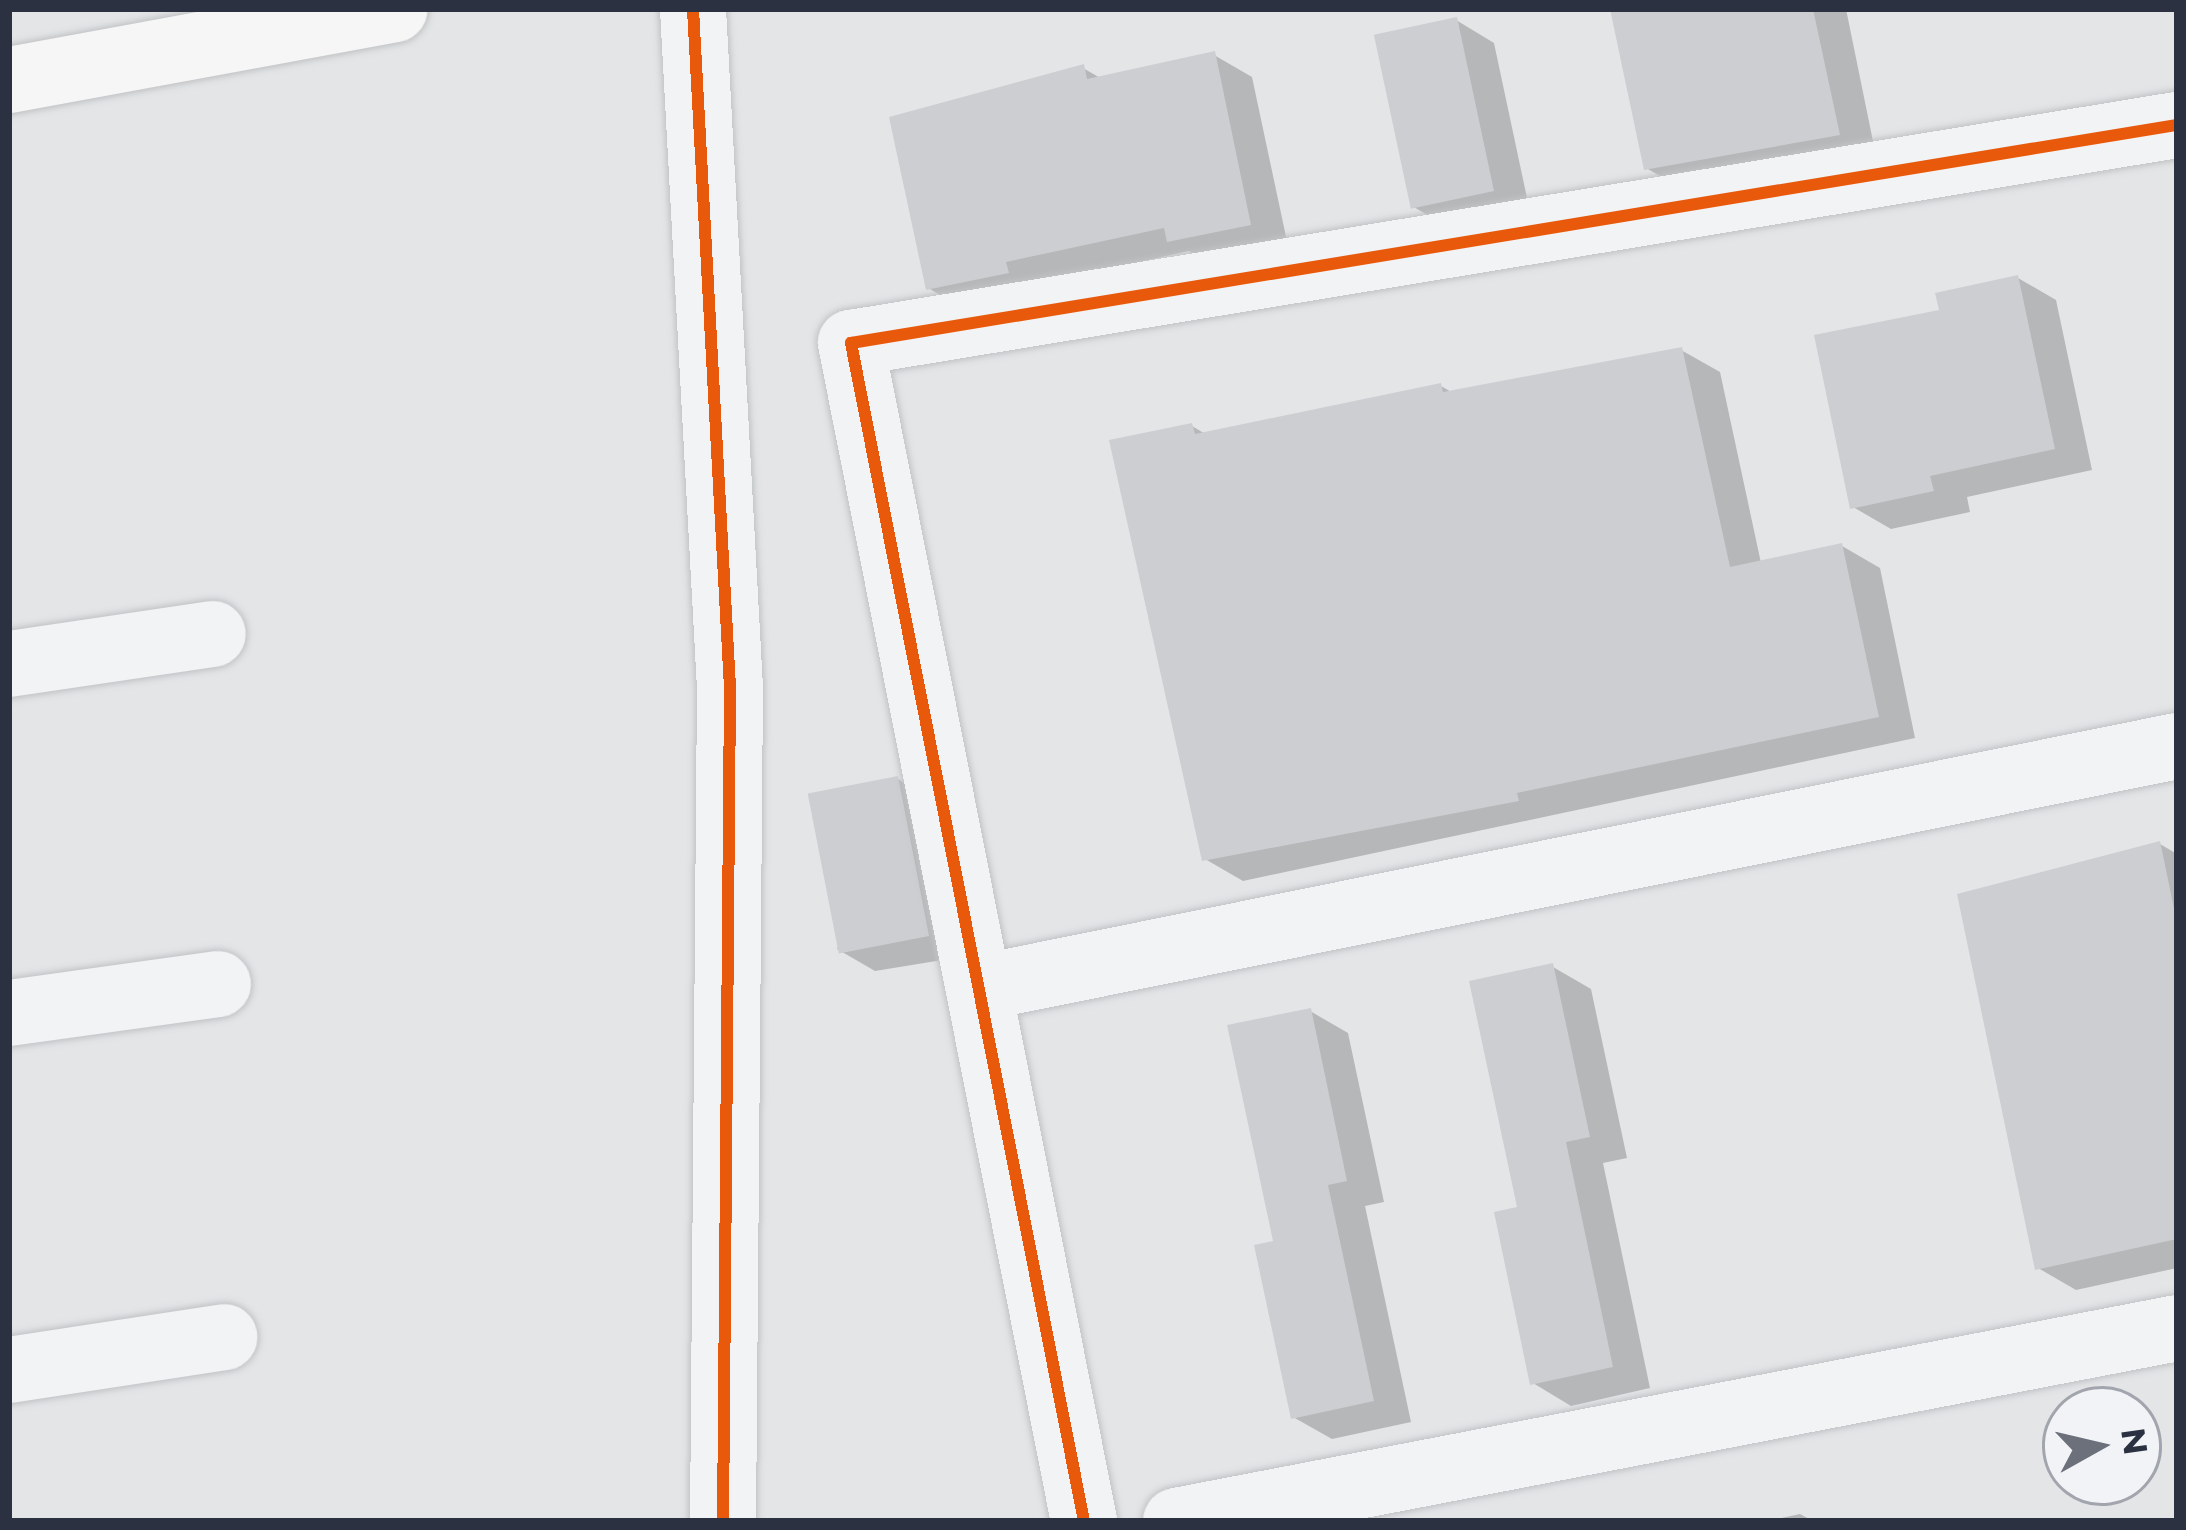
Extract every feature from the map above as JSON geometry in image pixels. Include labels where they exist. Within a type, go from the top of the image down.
[{"type":"main road","points":[[9,80],[395,9]]},
{"type":"street","points":[[693,9],[730,688],[723,1521]]},
{"type":"street","points":[[1084,1521],[851,344],[2177,125]]},
{"type":"street","points":[[9,664],[213,634]]},
{"type":"street","points":[[979,988],[2177,746]]},
{"type":"street","points":[[9,1013],[218,984]]},
{"type":"street","points":[[1176,1521],[2177,1328]]},
{"type":"street","points":[[9,1370],[224,1337]]},
{"type":"building","points":[[1610,9],[1813,9],[1840,135],[1644,170]]},
{"type":"building","points":[[1457,17],[1494,191],[1411,209],[1374,35]]},
{"type":"building","points":[[1215,51],[1251,225],[1167,242],[1164,228],[1006,262],[1009,273],[926,290],[889,117],[1084,64],[1087,79]]},
{"type":"building","points":[[2018,275],[2055,449],[1930,476],[1934,491],[1850,509],[1814,335],[1939,310],[1935,293]]},
{"type":"building","points":[[1682,347],[1730,567],[1842,543],[1879,717],[1517,793],[1519,801],[1202,861],[1109,440],[1192,423],[1195,434],[1441,383],[1443,392]]},
{"type":"building","points":[[898,776],[929,936],[839,954],[808,794]]},
{"type":"building","points":[[2160,841],[2177,923],[2177,1239],[2035,1270],[1957,894]]},
{"type":"building","points":[[1553,963],[1590,1137],[1566,1142],[1613,1367],[1530,1385],[1494,1212],[1517,1207],[1469,981]]},
{"type":"building","points":[[1311,1008],[1347,1181],[1328,1185],[1374,1401],[1291,1419],[1254,1245],[1273,1241],[1227,1025]]},
{"type":"cycle path","points":[[693,9],[730,688],[723,1521]]},
{"type":"cycle path","points":[[1084,1521],[851,343],[2177,125]]}]
